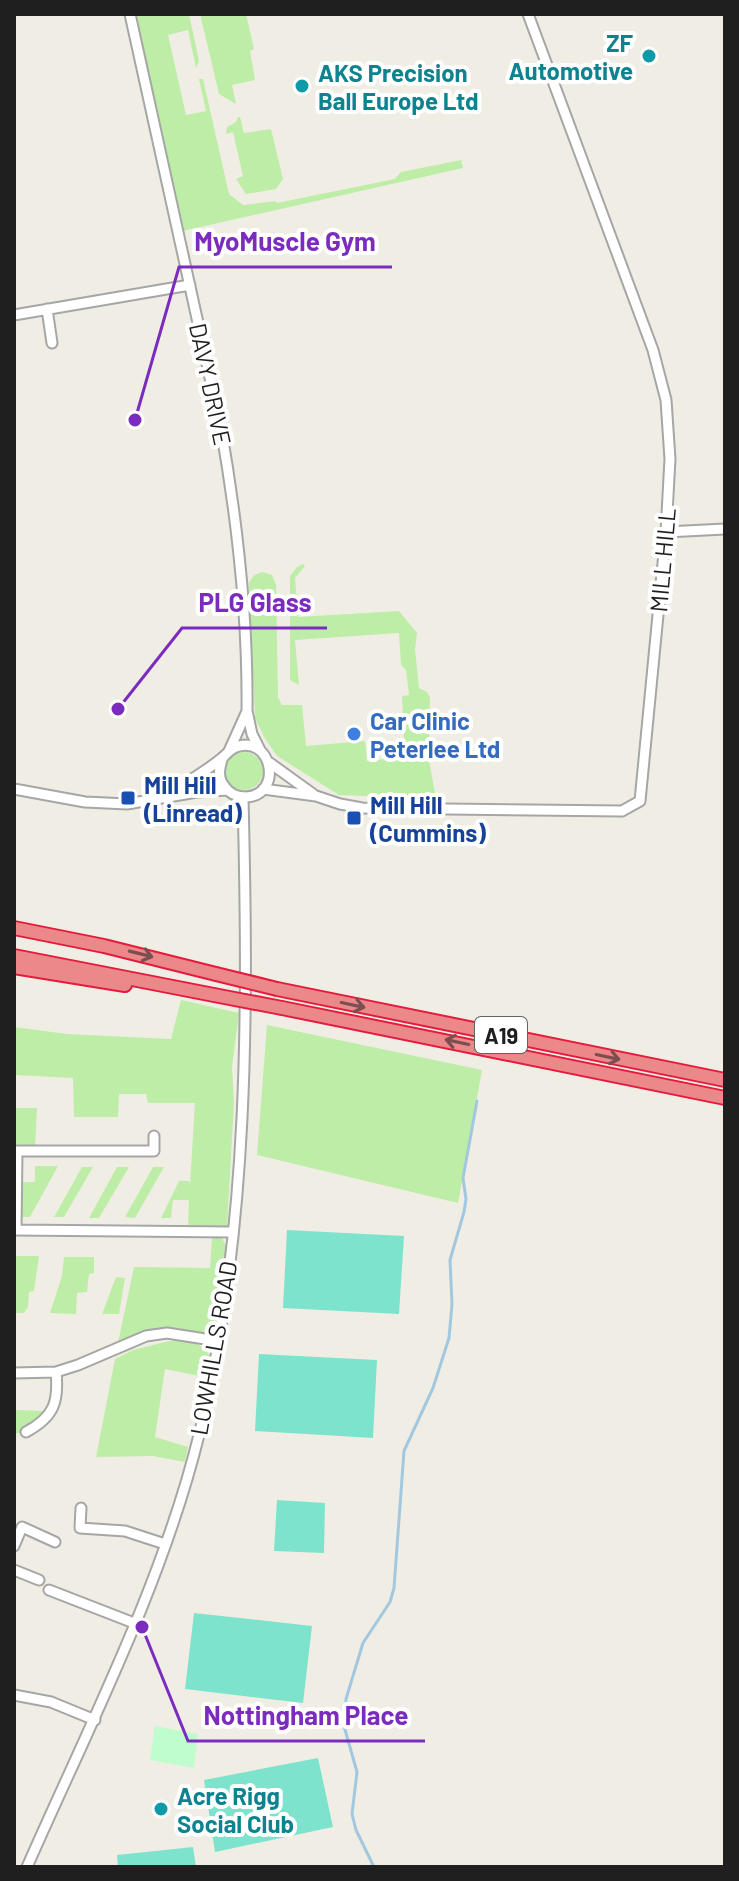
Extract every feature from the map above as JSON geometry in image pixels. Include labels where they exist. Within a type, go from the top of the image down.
[{"type":"highway","points":[[14,920],[65,938]]},
{"type":"highway","name":"A19","points":[[14,928],[277,989],[725,1080]]},
{"type":"highway","name":"A19","points":[[14,956],[725,1098]]},
{"type":"highway","points":[[14,967],[118,984],[168,986]]},
{"type":"street","name":"DAVY DRIVE","points":[[130,14],[232,489],[244,614],[247,711],[252,734],[260,750]]},
{"type":"street","name":"MILL HILL","points":[[263,789],[316,796],[362,808],[622,811],[640,801],[666,532],[670,459],[666,400],[653,350],[528,14]]},
{"type":"street","points":[[14,315],[190,285]]},
{"type":"street","points":[[47,309],[52,343]]},
{"type":"street","points":[[666,532],[725,529]]},
{"type":"street","name":"DAVY DRIVE","points":[[226,754],[247,711]]},
{"type":"street","points":[[14,789],[85,802],[127,804],[227,790],[243,797],[252,796],[263,789],[270,778],[269,763],[260,750],[246,745],[226,754],[164,797]]},
{"type":"street","points":[[226,754],[219,775],[227,790]]},
{"type":"street","name":"MILL HILL","points":[[269,763],[316,796]]},
{"type":"street","name":"LOWHILLS ROAD","points":[[27,1867],[95,1720],[134,1623],[165,1544],[199,1436],[218,1341],[232,1232],[245,1045],[243,797]]},
{"type":"street","points":[[154,1136],[154,1151],[16,1150],[15,1230],[232,1232]]},
{"type":"street","points":[[14,1373],[56,1372],[146,1336],[186,1334],[218,1341]]},
{"type":"street","points":[[26,1432],[42,1423],[54,1407],[58,1390],[56,1372]]},
{"type":"street","points":[[81,1508],[80,1528],[125,1531],[165,1544]]},
{"type":"street","points":[[14,1546],[18,1525],[55,1542]]},
{"type":"street","points":[[14,1570],[39,1580]]},
{"type":"street","points":[[49,1590],[134,1623]]},
{"type":"street","points":[[14,1695],[51,1702],[95,1720]]},
{"type":"green space","points":[[135,14],[189,14],[199,61],[196,68],[188,30],[168,35],[186,115],[206,111],[199,79],[203,79],[229,194],[243,205],[277,203],[395,179],[401,172],[461,160],[463,168],[183,231]]},
{"type":"green space","points":[[200,14],[246,14],[254,49],[250,51],[255,80],[232,85],[236,104],[219,94]]},
{"type":"green space","points":[[238,117],[244,133],[271,129],[283,179],[276,189],[246,194],[236,179],[243,176],[233,132],[226,134],[227,127]]},
{"type":"green space","points":[[303,564],[305,566],[295,578],[298,617],[399,611],[417,633],[415,649],[419,688],[427,692],[430,698],[429,760],[436,799],[339,795],[277,756],[264,737],[255,718],[249,583],[254,575],[262,572],[272,575],[276,585],[278,697],[282,705],[302,705],[306,746],[365,741],[367,761],[405,757],[402,696],[409,695],[406,670],[401,665],[399,633],[295,640],[299,685],[290,680],[290,576]]},
{"type":"green space","points":[[244,752],[258,757],[263,771],[258,785],[244,790],[230,785],[225,771],[230,757]]},
{"type":"green space","points":[[181,1000],[239,1013],[232,1067],[234,1102],[227,1228],[188,1228],[189,1200],[173,1200],[171,1218],[161,1218],[179,1181],[189,1181],[190,1184],[195,1103],[148,1103],[146,1094],[119,1094],[118,1117],[74,1117],[73,1078],[14,1075],[14,1027],[67,1034],[171,1039]]},
{"type":"green space","points":[[267,1025],[482,1070],[458,1203],[257,1155]]},
{"type":"green space","points":[[15,1108],[37,1108],[35,1147],[14,1146]]},
{"type":"green space","points":[[35,1166],[58,1166],[30,1217],[20,1217],[21,1182],[35,1182]]},
{"type":"green space","points":[[82,1167],[93,1167],[64,1217],[54,1217]]},
{"type":"green space","points":[[117,1167],[129,1167],[99,1218],[89,1218]]},
{"type":"green space","points":[[153,1167],[164,1167],[135,1218],[125,1217]]},
{"type":"green space","points":[[212,1238],[222,1238],[227,1248],[215,1335],[189,1331],[166,1332],[118,1343],[134,1267],[210,1268]]},
{"type":"green space","points":[[14,1256],[39,1256],[34,1291],[29,1292],[28,1307],[24,1313],[14,1313]]},
{"type":"green space","points":[[64,1257],[94,1257],[94,1273],[89,1274],[87,1292],[77,1293],[76,1314],[50,1313],[62,1276]]},
{"type":"green space","points":[[116,1277],[125,1278],[119,1314],[102,1314]]},
{"type":"green space","points":[[169,1341],[197,1344],[210,1356],[204,1377],[165,1369],[155,1437],[188,1447],[185,1462],[153,1456],[96,1457],[115,1359],[133,1350]]},
{"type":"green space","points":[[15,1410],[48,1411],[23,1432],[15,1434]]},
{"type":"green space","points":[[155,1726],[198,1734],[194,1768],[150,1760]]},
{"type":"shaded area","points":[[287,1230],[404,1236],[399,1314],[283,1308]]},
{"type":"shaded area","points":[[259,1354],[377,1360],[373,1438],[255,1431]]},
{"type":"shaded area","points":[[277,1500],[325,1503],[324,1553],[274,1551]]},
{"type":"shaded area","points":[[194,1613],[312,1626],[303,1703],[185,1689]]},
{"type":"shaded area","points":[[318,1758],[333,1827],[215,1852],[204,1780]]},
{"type":"shaded area","points":[[193,1847],[196,1867],[118,1867],[117,1855]]},
{"type":"waterway","points":[[374,1867],[356,1830],[352,1814],[357,1772],[344,1726],[346,1699],[363,1643],[390,1602],[394,1588],[404,1451],[433,1388],[449,1338],[452,1304],[450,1260],[464,1212],[463,1178],[477,1101]]},
{"type":"place","name":"ZF Automotive","points":[[649,56]]},
{"type":"place","name":"AKS Precision Ball Europe Ltd","points":[[302,86]]},
{"type":"place","name":"MyoMuscle Gym","points":[[135,420]]},
{"type":"place","name":"PLG Glass","points":[[118,709]]},
{"type":"place","name":"Car Clinic Peterlee Ltd","points":[[354,734]]},
{"type":"place","name":"Mill Hill (Linread)","points":[[128,798]]},
{"type":"place","name":"Mill Hill (Cummins)","points":[[354,818]]},
{"type":"place","name":"Nottingham Place","points":[[142,1627]]},
{"type":"place","name":"Acre Rigg Social Club","points":[[161,1809]]}]
